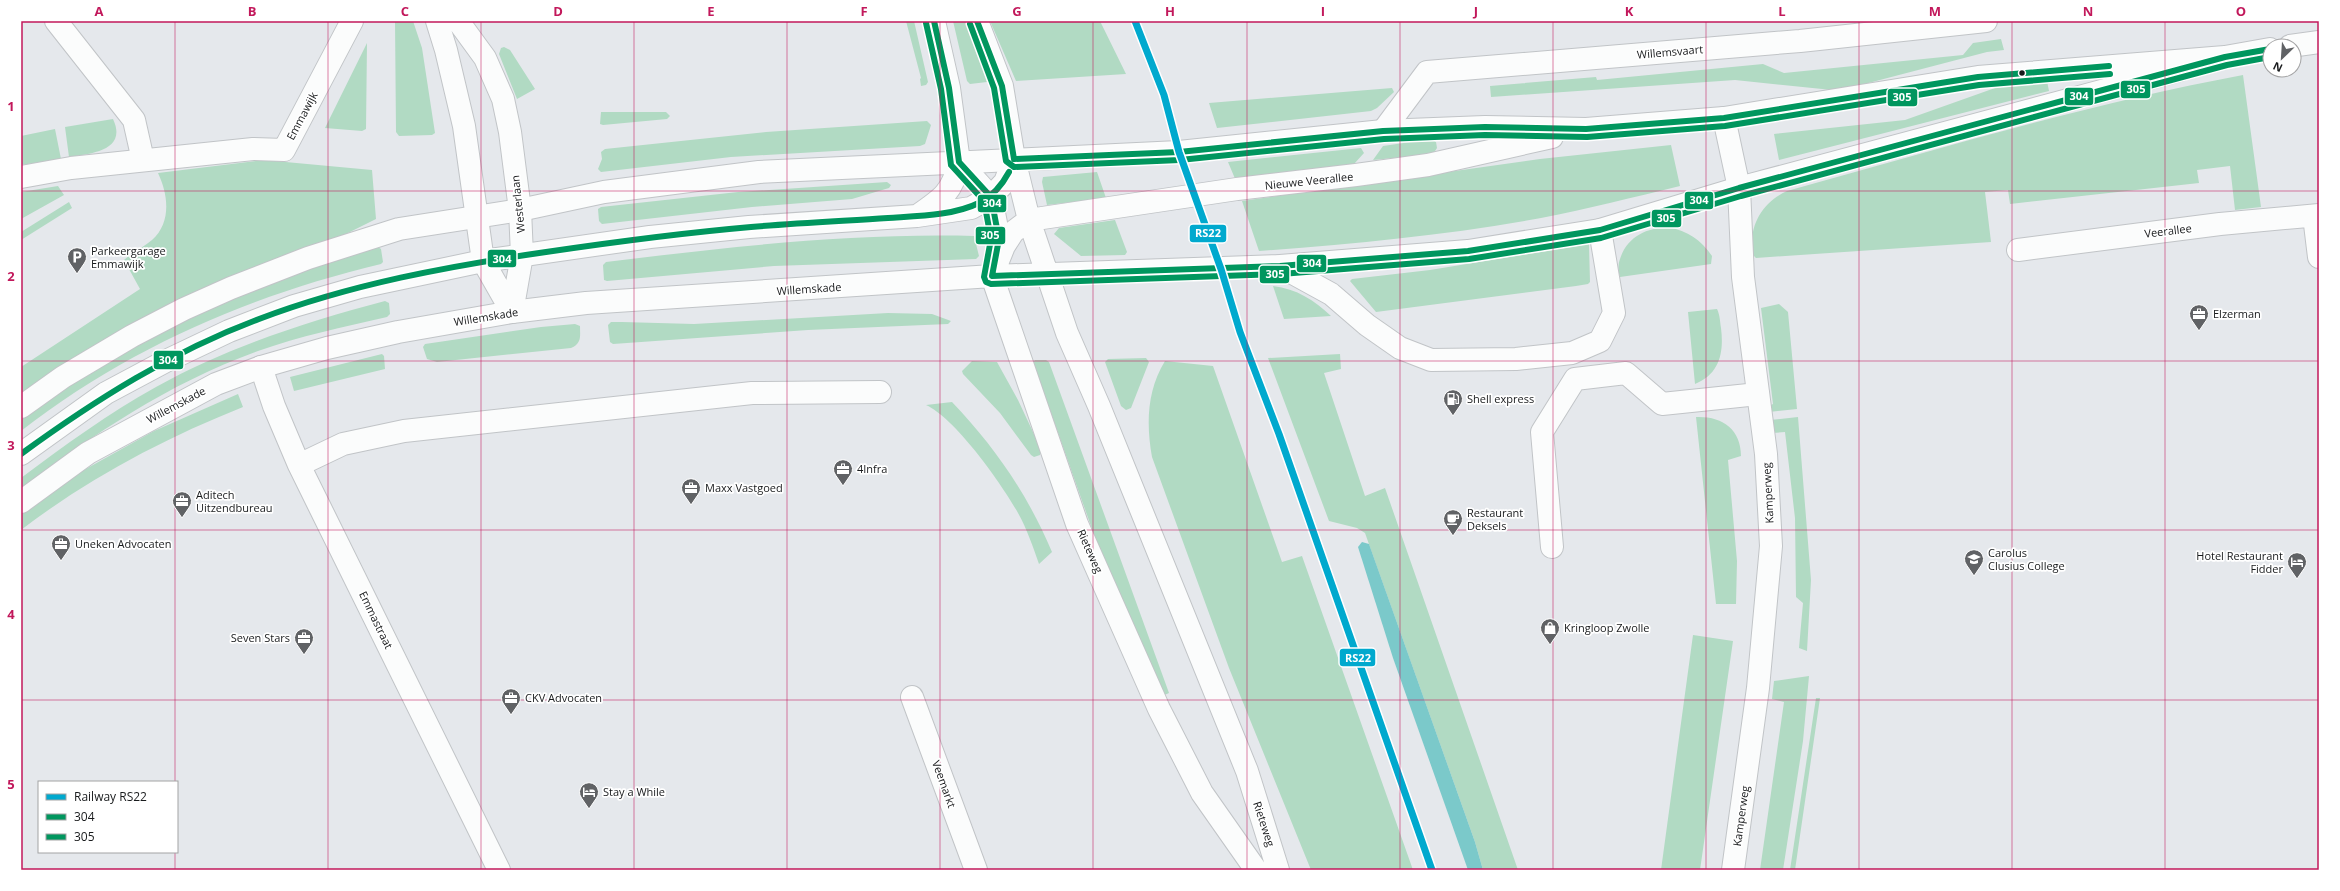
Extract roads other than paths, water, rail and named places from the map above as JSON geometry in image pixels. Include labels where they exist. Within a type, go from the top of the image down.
[{"type":"main road","points":[[56,21],[134,120],[143,160]]},
{"type":"main road","name":"Emmawijk","points":[[21,177],[71,168],[143,160],[253,149],[284,150],[352,21]]},
{"type":"main road","points":[[437,21],[446,50],[464,126],[483,261],[512,312]]},
{"type":"main road","name":"Westerlaan","points":[[458,21],[485,58],[503,99],[510,132],[520,210],[522,255],[512,312]]},
{"type":"main road","points":[[917,216],[939,201],[955,180],[959,162],[949,88],[934,21]]},
{"type":"main road","name":"Rieteweg","points":[[978,21],[1002,86],[1007,105],[1014,159],[1028,220],[1046,275],[1067,333],[1099,406],[1247,771],[1278,870]]},
{"type":"main road","name":"Willemsvaart","points":[[1383,131],[1427,72],[1800,41],[1986,21]]},
{"type":"main road","points":[[2302,44],[2319,42]]},
{"type":"main road","name":"Nieuwe Veerallee","points":[[992,276],[1280,266],[1468,251],[1600,230],[1739,188],[2225,57],[2262,50]]},
{"type":"main road","name":"Nieuwe Veerallee","points":[[1014,159],[1179,152],[1383,131],[1485,127],[1586,129],[1724,118],[1978,77],[2225,57]]},
{"type":"main road","name":"Kamperweg","points":[[1724,118],[1739,188],[1743,276],[1766,454],[1770,546],[1758,688],[1733,870]]},
{"type":"main road","name":"Nieuwe Veerallee","points":[[1028,220],[1237,189],[1356,176],[1428,165],[1586,129]]},
{"type":"main road","points":[[21,407],[63,377],[132,336],[231,288],[308,258],[399,229],[477,215],[520,210],[604,192],[759,172],[1014,159],[1005,182],[991,197],[971,208],[917,216],[749,227],[650,237],[522,255],[483,261],[360,287],[294,306],[230,331],[166,361],[106,394],[21,454]]},
{"type":"main road","points":[[959,162],[991,197],[999,238],[992,276]]},
{"type":"main road","points":[[2316,215],[2319,257]]},
{"type":"main road","name":"Veerallee","points":[[2018,250],[2220,224],[2316,215]]},
{"type":"main road","points":[[992,276],[1004,246],[1013,232],[1028,220]]},
{"type":"main road","points":[[1280,266],[1331,294],[1367,324],[1400,348],[1432,360],[1516,358],[1572,353],[1600,341],[1614,313],[1600,230]]},
{"type":"main road","name":"Rieteweg","points":[[992,276],[1077,524],[1159,709],[1202,793],[1256,870]]},
{"type":"main road","name":"Willemskade","points":[[21,502],[88,454],[131,429],[216,384],[262,367],[327,348],[398,332],[512,312],[586,303],[992,276]]},
{"type":"main road","points":[[1552,547],[1542,432],[1575,379],[1572,353]]},
{"type":"main road","name":"Emmastraat","points":[[262,367],[274,406],[299,465],[499,870]]},
{"type":"main road","points":[[1575,379],[1626,373],[1662,404],[1758,394]]},
{"type":"main road","points":[[299,465],[343,444],[404,431],[752,393],[880,392]]},
{"type":"main road","name":"Veemarkt","points":[[912,698],[976,870]]},
{"type":"water","points":[[1362,542],[1369,544],[1475,842],[1483,870],[1468,870],[1393,658],[1358,547]]},
{"type":"rail line","name":"RS22","points":[[1135,21],[1164,95],[1179,152],[1221,269],[1240,332],[1279,434],[1432,870]]},
{"type":"place","name":"Parkeergarage Emmawijk","points":[[77,274]]},
{"type":"place","name":"Elzerman","points":[[2199,331]]},
{"type":"place","name":"Shell express","points":[[1453,416]]},
{"type":"place","name":"4Infra","points":[[843,486]]},
{"type":"place","name":"Maxx Vastgoed","points":[[691,505]]},
{"type":"place","name":"Aditech Uitzendbureau","points":[[182,518]]},
{"type":"place","name":"Restaurant Deksels","points":[[1453,536]]},
{"type":"place","name":"Uneken Advocaten","points":[[61,561]]},
{"type":"place","name":"Carolus Clusius College","points":[[1974,576]]},
{"type":"place","name":"Hotel Restaurant Fidder","points":[[2297,579]]},
{"type":"place","name":"Kringloop Zwolle","points":[[1550,645]]},
{"type":"place","name":"Seven Stars","points":[[304,655]]},
{"type":"place","name":"CKV Advocaten","points":[[511,715]]},
{"type":"place","name":"Stay a While","points":[[589,809]]}]
